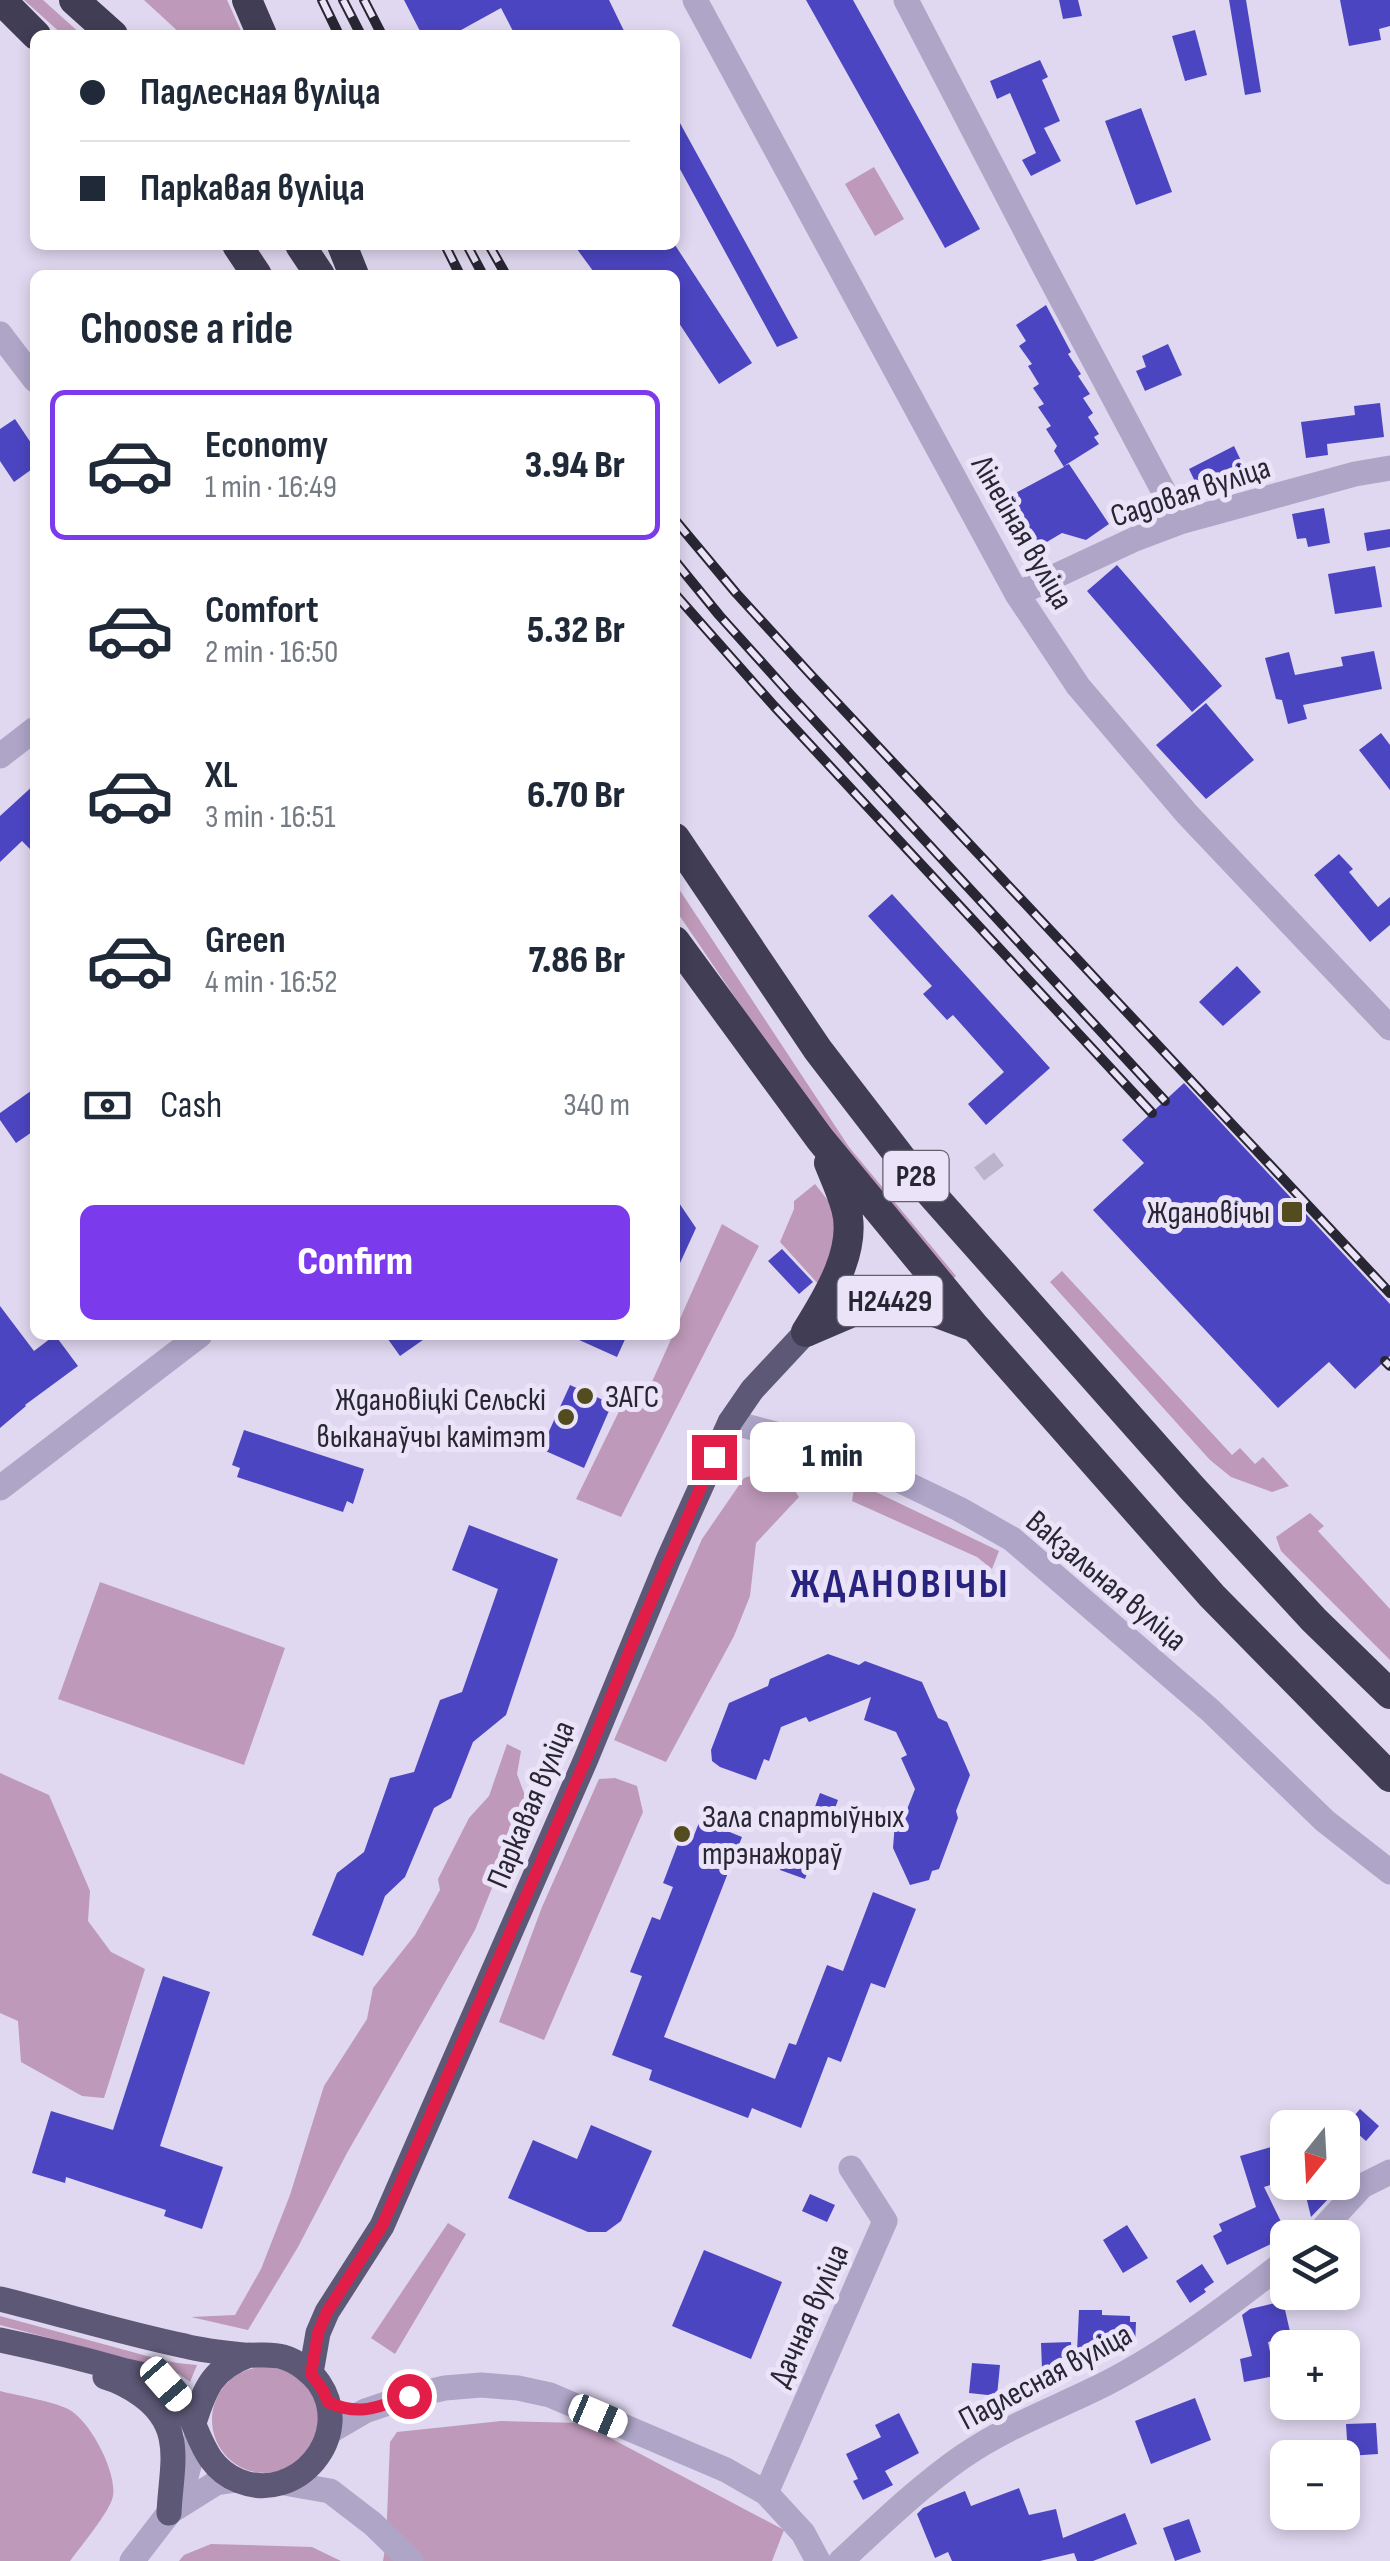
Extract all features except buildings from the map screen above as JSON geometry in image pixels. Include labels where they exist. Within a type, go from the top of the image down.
[{"type":"highway","points":[[1,0],[20,23]]},
{"type":"highway","points":[[74,0],[107,30]]},
{"type":"highway","points":[[247,0],[260,30]]},
{"type":"highway","name":"Р28","points":[[680,845],[818,1050],[912,1171],[1192,1488],[1314,1620],[1390,1694]]},
{"type":"highway","name":"Р28","points":[[680,948],[820,1139],[975,1327],[1212,1596],[1390,1776]]},
{"type":"highway","name":"Н24429","points":[[806,1332],[833,1289],[847,1236],[848,1212],[820,1139]]},
{"type":"highway","name":"Н24429","points":[[806,1332],[876,1302],[902,1300],[975,1327]]},
{"type":"main road","name":"Паркавая вуліца","points":[[311,2374],[318,2333],[327,2312],[382,2226],[730,1422],[752,1390],[806,1332]]},
{"type":"main road","points":[[0,2299],[187,2347],[292,2360],[311,2374],[323,2390],[335,2429],[316,2461],[299,2476],[284,2482]]},
{"type":"main road","name":"Паркавая вуліца","points":[[260,2355],[327,2312]]},
{"type":"main road","points":[[0,2343],[62,2352],[166,2384],[188,2408],[195,2430],[216,2465],[236,2480]]},
{"type":"main road","points":[[0,2343],[118,2381],[164,2414],[174,2460],[168,2513]]},
{"type":"main road","name":"Н24429","points":[[195,2430],[207,2386],[218,2372],[233,2362],[260,2355]]},
{"type":"main road","name":"Н24429","points":[[236,2480],[255,2485],[284,2482]]},
{"type":"street","name":"Лінейная вуліца","points":[[695,0],[1016,594],[1078,686],[1202,831],[1390,1028]]},
{"type":"street","points":[[906,0],[1180,522]]},
{"type":"street","points":[[0,334],[30,373]]},
{"type":"street","name":"Садовая вуліца","points":[[1016,594],[1180,522],[1390,468]]},
{"type":"street","points":[[0,756],[30,733]]},
{"type":"street","points":[[0,1488],[193,1340]]},
{"type":"street","name":"Вакзальная вуліца","points":[[730,1422],[851,1457],[959,1509],[1012,1540],[1211,1710],[1325,1821],[1390,1872]]},
{"type":"street","name":"Дачная вуліца","points":[[766,2493],[885,2221],[851,2168]]},
{"type":"street","points":[[1331,2220],[1362,2186],[1390,2172]]},
{"type":"street","name":"Падлесная вуліца","points":[[840,2561],[962,2457],[1019,2423],[1135,2368],[1270,2273]]},
{"type":"street","points":[[335,2429],[365,2411],[444,2388],[481,2385],[550,2396],[726,2470],[766,2493],[802,2533],[818,2561]]},
{"type":"street","points":[[328,2402],[365,2411]]},
{"type":"street","name":"Н24429","points":[[132,2561],[168,2513],[188,2476],[195,2430]]},
{"type":"street","points":[[316,2461],[330,2491]]},
{"type":"street","name":"Н24429","points":[[168,2513],[216,2484],[236,2480]]},
{"type":"street","points":[[284,2482],[330,2491],[373,2524],[410,2561]]},
{"type":"shaded area","points":[[24,0],[43,0],[76,30],[57,30]]},
{"type":"shaded area","points":[[144,0],[227,0],[241,30],[177,30]]},
{"type":"shaded area","points":[[874,167],[904,219],[875,236],[845,184]]},
{"type":"shaded area","points":[[680,891],[849,1147],[956,1276],[948,1283],[849,1165],[680,916]]},
{"type":"shaded area","points":[[815,1184],[830,1203],[837,1227],[821,1287],[780,1242],[794,1201]]},
{"type":"shaded area","points":[[722,1224],[759,1246],[621,1517],[576,1499],[628,1393],[646,1395],[671,1340],[680,1340],[680,1319]]},
{"type":"shaded area","points":[[1062,1271],[1232,1455],[1240,1448],[1255,1464],[1263,1457],[1289,1486],[1272,1492],[1231,1477],[1210,1460],[1050,1282]]},
{"type":"shaded area","points":[[779,1467],[799,1497],[756,1543],[750,1596],[734,1636],[666,1762],[614,1740],[702,1539],[744,1478]]},
{"type":"shaded area","points":[[855,1482],[999,1551],[992,1569],[977,1557],[852,1501]]},
{"type":"shaded area","points":[[1310,1513],[1324,1526],[1318,1531],[1390,1609],[1390,1660],[1281,1551],[1276,1537]]},
{"type":"shaded area","points":[[100,1582],[285,1648],[244,1765],[58,1699]]},
{"type":"shaded area","points":[[507,1744],[521,1751],[517,1774],[527,1801],[475,1930],[248,2330],[191,2317],[235,2315],[261,2269],[290,2195],[324,2086],[367,2019],[373,1988],[415,1935],[440,1890],[438,1879],[469,1818],[489,1796]]},
{"type":"shaded area","points":[[0,1773],[49,1795],[90,1891],[88,1921],[111,1952],[145,1969],[104,2098],[82,2096],[21,2062],[18,2021],[0,2013]]},
{"type":"shaded area","points":[[615,1778],[637,1786],[643,1812],[544,2040],[499,2022],[542,1907],[599,1779]]},
{"type":"shaded area","points":[[448,2223],[466,2234],[395,2354],[371,2338]]},
{"type":"shaded area","points":[[0,2316],[147,2356],[197,2365],[190,2382],[151,2365],[0,2325]]},
{"type":"shaded area","points":[[265,2367],[285,2371],[303,2382],[314,2400],[318,2420],[314,2440],[303,2458],[285,2469],[265,2473],[245,2469],[227,2458],[216,2440],[212,2420],[216,2400],[227,2382],[245,2371]]},
{"type":"shaded area","points":[[0,2391],[68,2409],[85,2424],[106,2461],[113,2486],[111,2503],[70,2561],[0,2561]]},
{"type":"shaded area","points":[[501,2421],[582,2423],[784,2530],[772,2561],[383,2561],[390,2442],[397,2432]]},
{"type":"shaded area","points":[[211,2544],[312,2547],[341,2561],[179,2561]]},
{"type":"tunnel","points":[[984,1160],[994,1173]]},
{"type":"railway","points":[[322,0],[337,30]]},
{"type":"railway","points":[[343,0],[358,30]]},
{"type":"railway","points":[[364,0],[379,30]]},
{"type":"railway","points":[[448,250],[458,270]]},
{"type":"railway","points":[[470,250],[480,270]]},
{"type":"railway","points":[[492,250],[503,270]]},
{"type":"railway","points":[[680,526],[811,675],[1390,1293]]},
{"type":"railway","points":[[680,567],[790,694],[1165,1101]]},
{"type":"railway","points":[[680,600],[1152,1113]]},
{"type":"railway","points":[[1385,1361],[1390,1366]]},
{"type":"place","name":"Ждановічы","points":[[1292,1212]]},
{"type":"place","name":"ЗАГС","points":[[585,1396]]},
{"type":"place","name":"Ждановіцкі Сельскі выканаўчы камітэт","points":[[566,1417]]},
{"type":"place","name":"Зала спартыўных трэнажораў","points":[[682,1834]]},
{"type":"district","name":"ЖДАНОВІЧЫ","points":[[900,1582]]},
{"type":"route","points":[[409,2396],[365,2411],[328,2402],[311,2374],[318,2333],[327,2312],[382,2226],[714,1457]]}]
